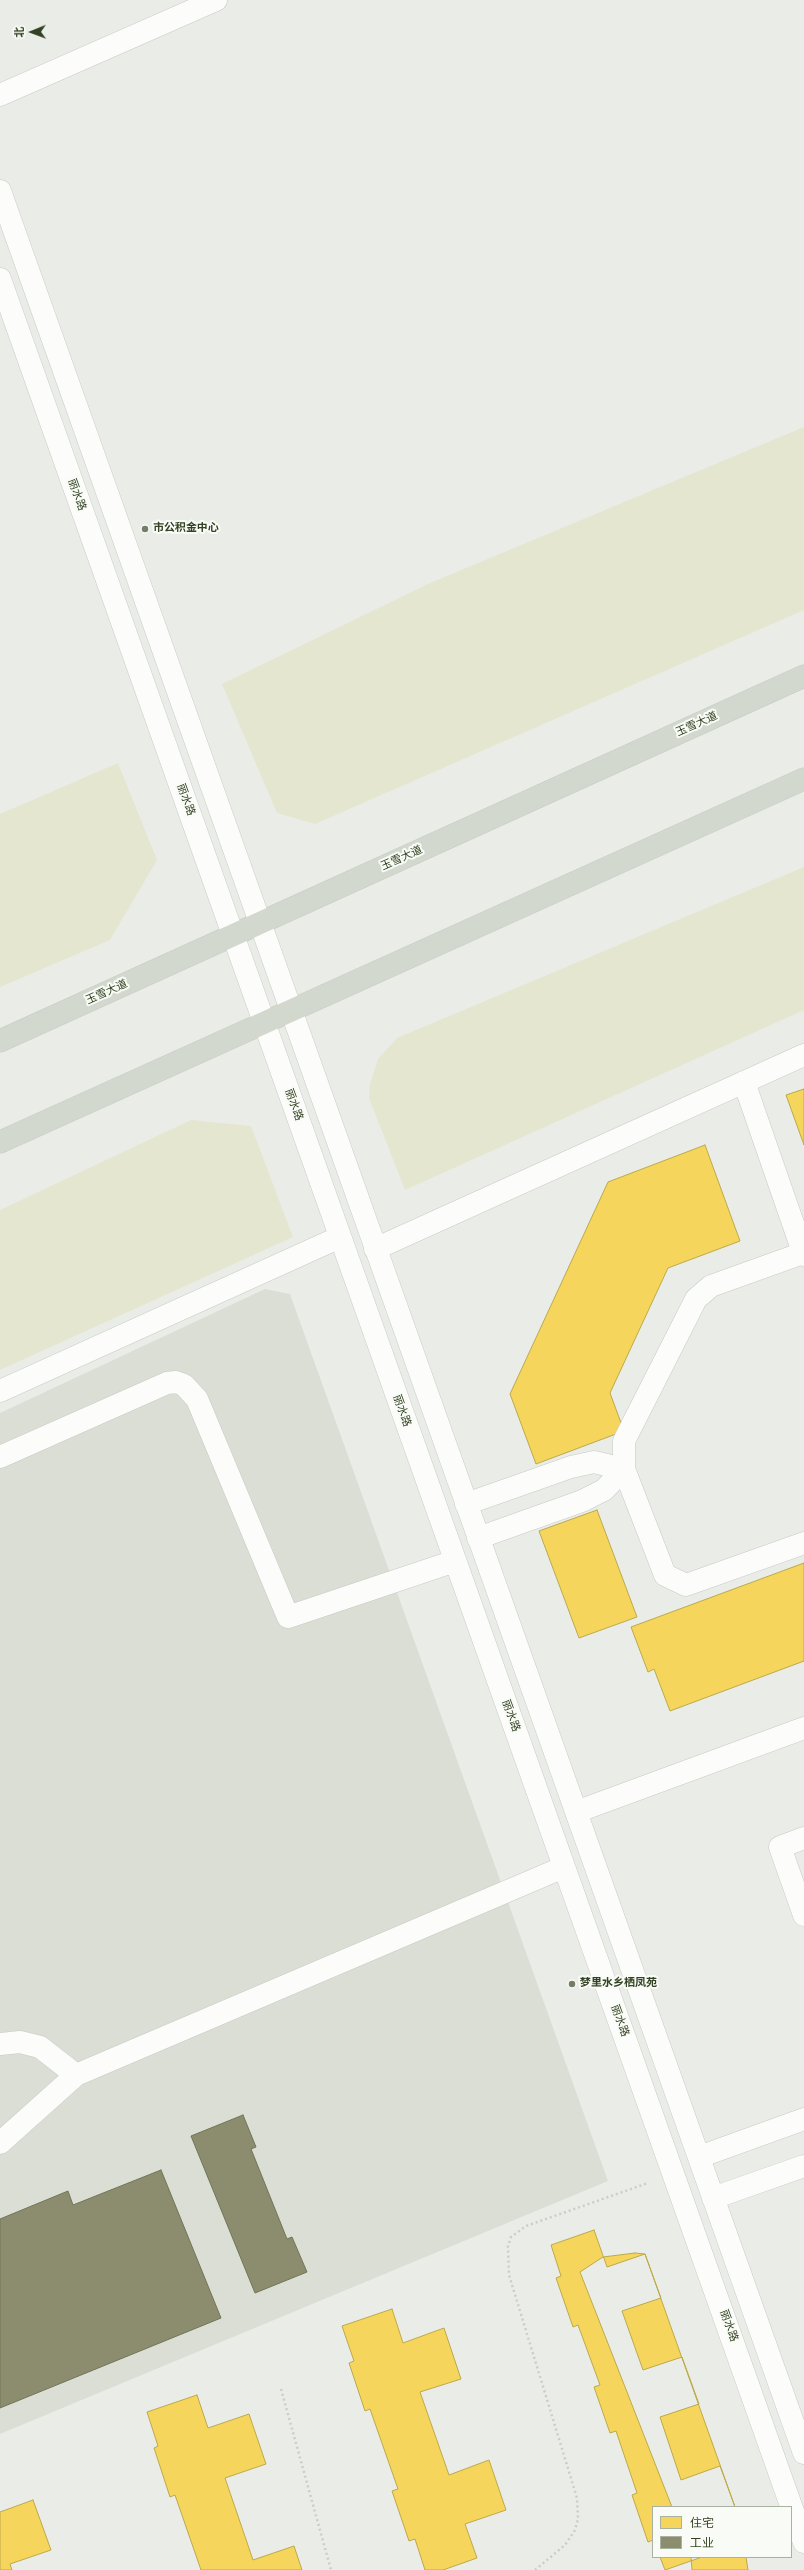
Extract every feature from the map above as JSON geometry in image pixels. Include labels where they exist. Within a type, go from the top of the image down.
[{"type":"main road","name":"玉雪大道","points":[[0,1042],[804,676]]},
{"type":"main road","points":[[0,1142],[804,779]]},
{"type":"street","points":[[0,94],[216,0]]},
{"type":"street","points":[[0,191],[804,2453]]},
{"type":"street","name":"丽水路","points":[[0,279],[791,2506]]},
{"type":"street","points":[[376,1249],[804,1055]]},
{"type":"street","points":[[744,1082],[804,1254],[711,1286],[696,1299],[624,1441],[624,1469],[665,1575],[686,1585],[804,1543]]},
{"type":"street","points":[[0,1391],[340,1237]]},
{"type":"street","points":[[0,1457],[167,1382],[176,1382],[184,1385],[197,1399],[288,1617],[455,1560]]},
{"type":"street","points":[[466,1504],[571,1467],[594,1462],[624,1469]]},
{"type":"street","points":[[478,1538],[582,1501],[604,1490],[624,1469]]},
{"type":"street","points":[[576,1812],[804,1728]]},
{"type":"street","points":[[804,1838],[780,1847],[804,1915]]},
{"type":"street","points":[[0,2143],[76,2075],[564,1867]]},
{"type":"street","points":[[0,2044],[20,2042],[40,2047],[76,2075]]},
{"type":"street","points":[[699,2157],[804,2119]]},
{"type":"street","points":[[713,2198],[804,2166]]},
{"type":"street","name":"丽水路","points":[[792,2508],[804,2542]]},
{"type":"path","points":[[535,2570],[544,2565],[565,2545],[575,2530],[578,2519],[577,2498],[509,2275],[508,2246],[512,2237],[526,2226],[673,2174]]},
{"type":"path","points":[[281,2389],[331,2570]]},
{"type":"shaded area","points":[[265,1289],[290,1294],[608,2181],[0,2434],[0,1413]]},
{"type":"green space","points":[[804,427],[804,610],[315,824],[277,813],[222,684],[430,583]]},
{"type":"green space","points":[[118,763],[157,860],[110,940],[0,987],[0,814]]},
{"type":"green space","points":[[804,867],[804,1010],[405,1190],[369,1098],[370,1084],[378,1059],[397,1038]]},
{"type":"green space","points":[[191,1120],[251,1126],[293,1237],[0,1370],[0,1210]]},
{"type":"building: 住宅","points":[[804,1089],[804,1145],[786,1095]]},
{"type":"building: 住宅","points":[[705,1145],[740,1241],[668,1268],[610,1393],[624,1431],[536,1464],[510,1394],[608,1182]]},
{"type":"building: 住宅","points":[[597,1510],[637,1617],[579,1638],[539,1531]]},
{"type":"building: 住宅","points":[[804,1563],[804,1661],[670,1711],[654,1669],[648,1672],[631,1627]]},
{"type":"building: 住宅","points":[[594,2230],[607,2267],[645,2254],[661,2298],[622,2311],[643,2370],[682,2357],[699,2404],[660,2417],[681,2480],[720,2466],[735,2506],[652,2506],[652,2540],[648,2542],[632,2495],[637,2493],[616,2431],[610,2433],[594,2387],[600,2385],[578,2325],[573,2327],[556,2278],[561,2276],[551,2245]]},
{"type":"building: 住宅","points":[[635,2253],[645,2254],[735,2506],[672,2506],[580,2272],[603,2257]]},
{"type":"building: 住宅","points":[[392,2309],[403,2343],[444,2328],[461,2379],[420,2392],[449,2475],[489,2460],[506,2510],[465,2524],[477,2558],[443,2570],[425,2570],[415,2539],[409,2541],[392,2491],[398,2489],[370,2409],[365,2411],[349,2363],[354,2361],[342,2326]]},
{"type":"building: 住宅","points":[[197,2395],[208,2428],[249,2414],[266,2464],[225,2478],[253,2560],[294,2546],[302,2570],[201,2570],[175,2495],[170,2497],[154,2448],[158,2446],[147,2412]]},
{"type":"building: 住宅","points":[[33,2500],[51,2550],[10,2564],[12,2570],[0,2570],[0,2512]]},
{"type":"building: 住宅","points":[[660,2558],[699,2558],[665,2570]]},
{"type":"building: 住宅","points":[[691,2558],[746,2558],[748,2570],[692,2570]]},
{"type":"building: 工业","points":[[243,2115],[256,2147],[251,2149],[287,2239],[292,2237],[307,2272],[255,2293],[191,2136]]},
{"type":"building: 工业","points":[[161,2170],[221,2318],[0,2408],[0,2219],[68,2191],[73,2205]]},
{"type":"place","name":"市公积金中心","points":[[145,529]]},
{"type":"place","name":"梦里水乡栖凤苑","points":[[572,1984]]}]
